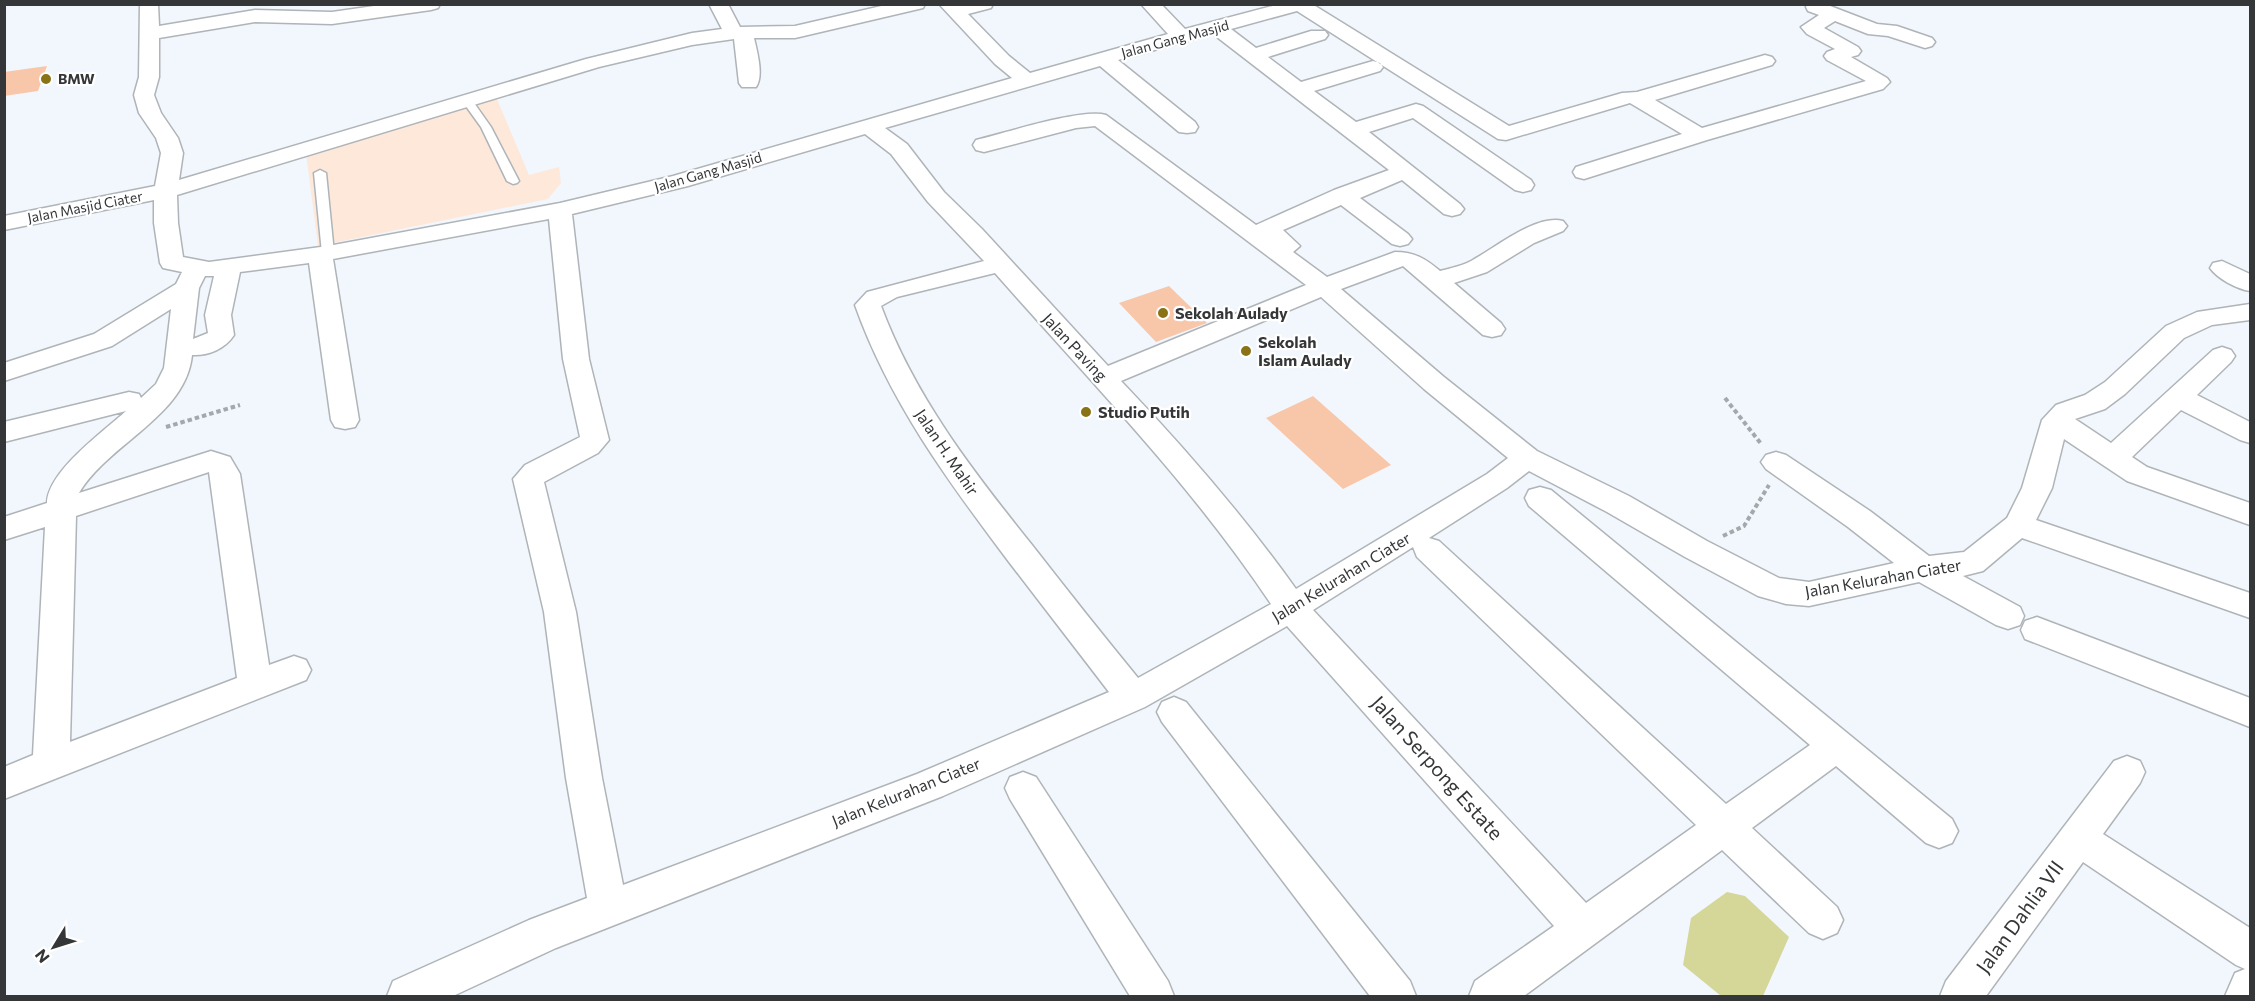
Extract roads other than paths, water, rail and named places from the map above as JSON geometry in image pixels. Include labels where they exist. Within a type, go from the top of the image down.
[{"type":"street","points":[[148,4],[149,77],[144,95],[150,113],[167,138],[172,153],[166,191]]},
{"type":"street","points":[[148,34],[297,10],[339,18],[430,4]]},
{"type":"street","points":[[718,4],[747,46],[749,83]]},
{"type":"street","name":"Jalan Masjid Ciater","points":[[4,223],[166,191],[593,63],[692,39],[738,33],[795,32],[916,4]]},
{"type":"street","points":[[952,8],[984,4]]},
{"type":"street","points":[[1150,4],[1182,37]]},
{"type":"street","points":[[1809,4],[1875,30],[1890,30],[1925,42]]},
{"type":"street","points":[[1584,172],[1699,135],[1876,85],[1880,82],[1834,56],[1851,51],[1811,27],[1859,4]]},
{"type":"street","points":[[1301,5],[1506,134],[1629,97],[1638,98],[1765,61]]},
{"type":"street","name":"Jalan Gang Masjid","points":[[166,191],[166,223],[172,263],[191,278],[229,266],[324,254],[560,210],[680,181],[1301,5]]},
{"type":"street","points":[[952,8],[1002,60],[1027,81]]},
{"type":"street","points":[[1217,27],[1353,130],[1452,209]]},
{"type":"street","points":[[1255,55],[1318,35]]},
{"type":"street","points":[[1104,59],[1187,127]]},
{"type":"street","points":[[1298,89],[1373,67]]},
{"type":"street","points":[[1638,98],[1699,135]]},
{"type":"street","points":[[1353,130],[1416,110],[1523,184]]},
{"type":"street","points":[[984,146],[1076,122],[1099,119],[1322,280]]},
{"type":"street","name":"Jalan Paving","points":[[869,127],[898,149],[936,197],[1001,264],[1203,489],[1259,561],[1291,608]]},
{"type":"street","points":[[1403,172],[1266,228],[1434,383],[1527,458]]},
{"type":"street","points":[[1342,195],[1400,239]]},
{"type":"street","points":[[560,210],[576,359],[595,440],[568,459],[538,470],[528,479],[560,612],[584,778],[608,909]]},
{"type":"street","points":[[1436,281],[1478,267],[1526,238],[1555,226]]},
{"type":"street","points":[[324,254],[345,420]]},
{"type":"street","points":[[1104,378],[1322,280],[1401,258],[1416,263],[1492,329]]},
{"type":"street","name":"Jalan H. Mahir","points":[[1001,264],[888,292],[876,297],[868,305],[881,341],[924,421],[952,464],[1133,698]]},
{"type":"street","points":[[195,347],[212,343],[222,335],[217,320],[229,266]]},
{"type":"street","points":[[2222,268],[2250,284]]},
{"type":"street","points":[[4,372],[103,340],[191,278]]},
{"type":"street","points":[[51,764],[62,496],[73,478],[105,445],[168,389],[177,368],[191,278]]},
{"type":"street","points":[[2250,312],[2206,318],[2175,332],[2115,388],[2095,402],[2073,409],[2056,420],[2137,474],[2250,514]]},
{"type":"street","points":[[2113,458],[2222,356]]},
{"type":"street","points":[[2179,398],[2250,433]]},
{"type":"street","points":[[4,432],[129,401]]},
{"type":"street","name":"Jalan Kelurahan Ciater","points":[[408,996],[543,934],[930,784],[1133,698],[1291,608],[1497,481],[1527,458],[1618,504],[1695,549],[1770,587],[1786,592],[1809,594],[1923,569],[1972,563],[2018,525],[2037,488],[2056,420]]},
{"type":"street","points":[[4,529],[199,464],[211,461],[220,464],[225,474],[255,686]]},
{"type":"street","points":[[1776,462],[1859,519],[1923,569],[2022,623],[2250,713]]},
{"type":"street","points":[[1540,498],[1939,831]]},
{"type":"street","points":[[2018,525],[2250,606]]},
{"type":"street","points":[[1428,549],[1823,920]]},
{"type":"street","name":"Jalan Serpong Estate","points":[[1291,608],[1583,929]]},
{"type":"street","points":[[4,783],[294,670]]},
{"type":"street","points":[[1174,712],[1395,996]]},
{"type":"street","points":[[1490,996],[1836,746]]},
{"type":"street","name":"Jalan Dahlia VII","points":[[1961,996],[2127,772]]},
{"type":"street","points":[[1023,788],[1153,996]]},
{"type":"street","points":[[2078,838],[2250,951]]},
{"type":"street","points":[[2246,996],[2250,987]]},
{"type":"lane","points":[[468,102],[486,127],[513,181]]},
{"type":"lane","points":[[320,173],[324,254]]},
{"type":"place","name":"BMW","points":[[46,79]]},
{"type":"place","name":"Sekolah Aulady","points":[[1163,313]]},
{"type":"place","name":"Sekolah Islam Aulady","points":[[1246,351]]},
{"type":"place","name":"Studio Putih","points":[[1086,412]]}]
